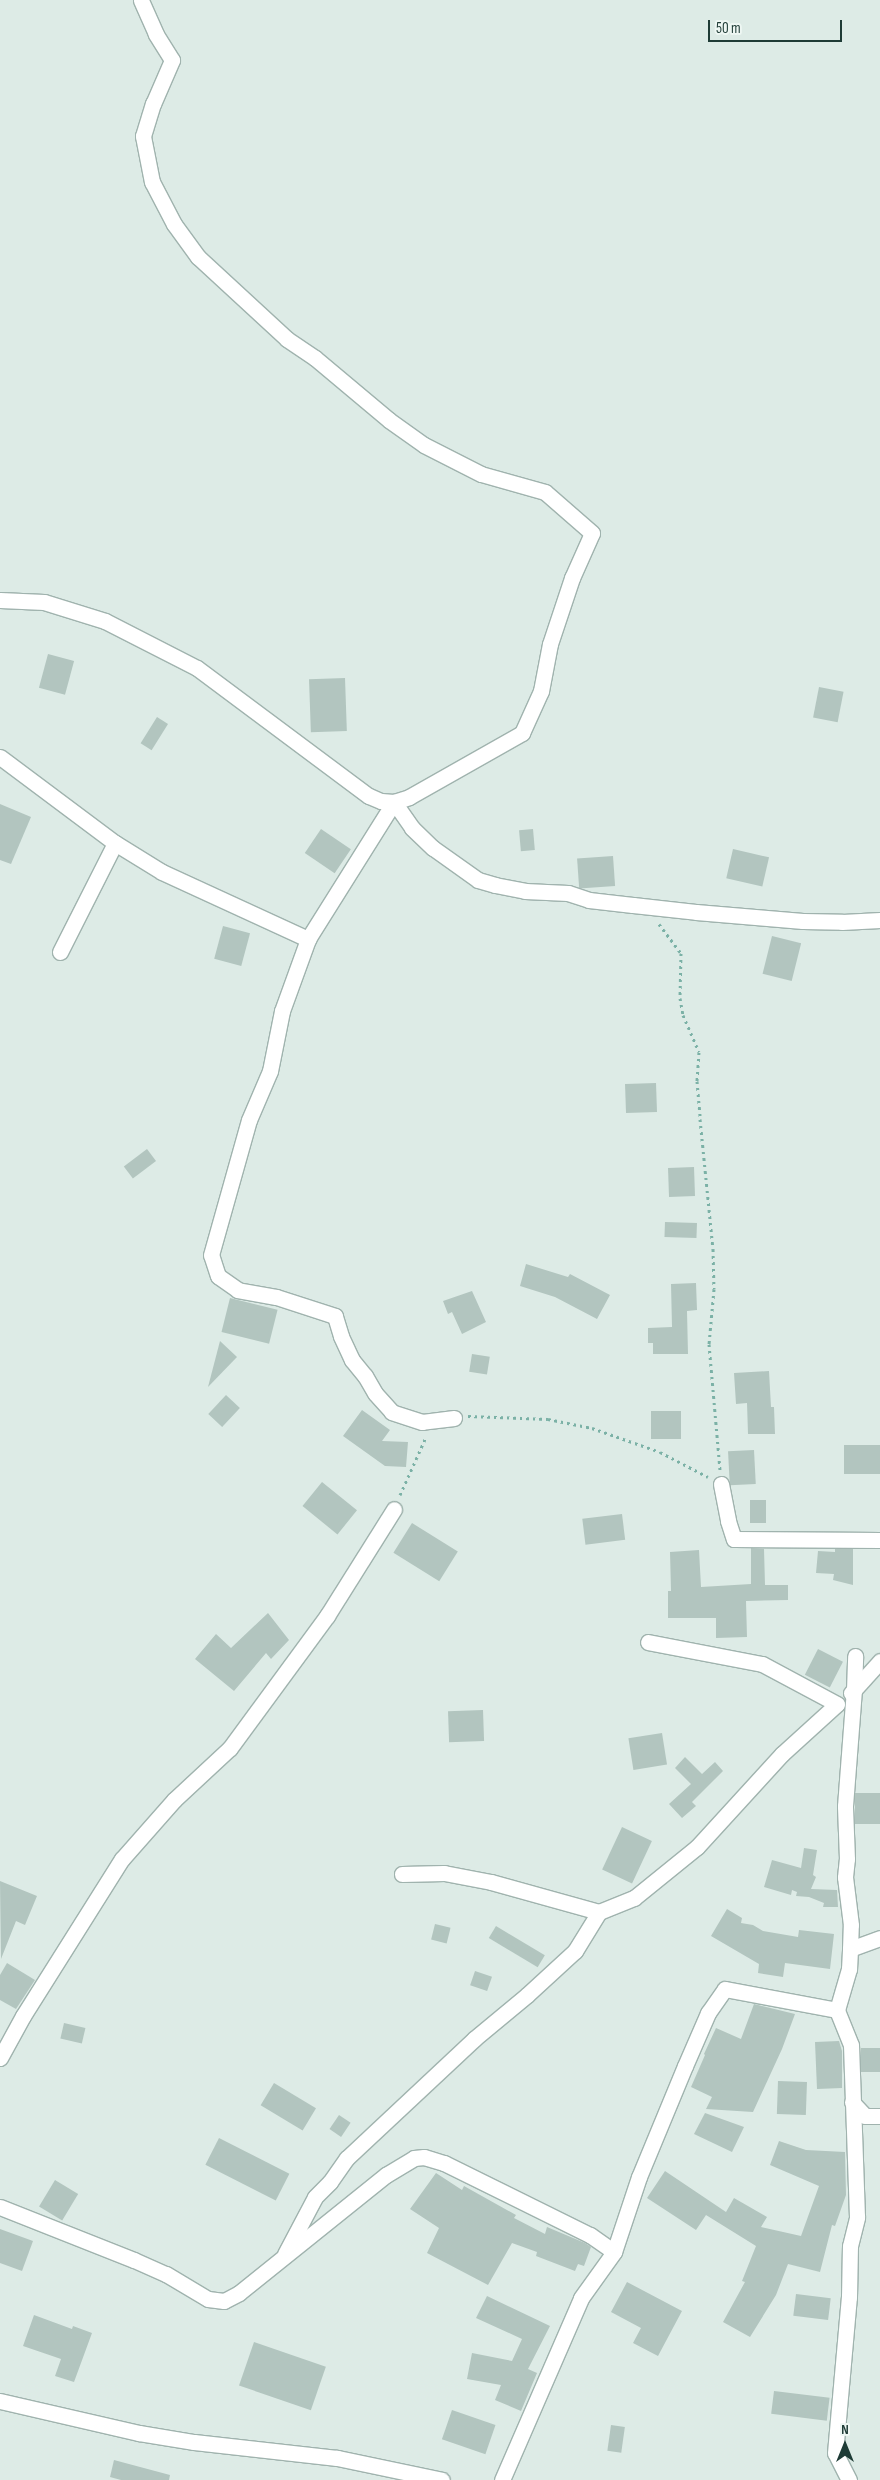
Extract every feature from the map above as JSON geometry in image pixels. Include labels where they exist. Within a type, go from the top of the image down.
[{"type":"street","points":[[0,600],[44,602],[105,621],[197,668],[369,796],[381,801],[394,802],[409,797],[522,733],[541,691],[550,644],[572,578],[592,533],[544,492],[481,474],[424,445],[389,420],[315,358],[287,338],[198,257],[174,224],[152,182],[143,136],[153,104],[172,60],[156,34],[141,0]]},
{"type":"street","points":[[0,758],[115,843],[162,872],[308,939]]},
{"type":"street","points":[[394,802],[412,828],[433,848],[478,880],[525,891],[546,890],[568,893],[589,900],[651,908],[803,921],[842,922],[880,920]]},
{"type":"street","points":[[394,802],[308,939],[282,1012],[270,1070],[249,1120],[211,1255],[218,1276],[238,1290],[276,1296],[335,1316],[341,1336],[352,1360],[392,1412],[422,1422],[454,1418]]},
{"type":"street","points":[[60,952],[115,843]]},
{"type":"street","points":[[722,1484],[728,1521],[734,1539],[880,1540]]},
{"type":"street","points":[[0,2058],[23,2016],[122,1859],[174,1800],[230,1748],[327,1616],[394,1509]]},
{"type":"street","points":[[648,1642],[762,1664],[837,1704]]},
{"type":"street","points":[[849,2480],[835,2453],[849,2297],[850,2246],[857,2216],[851,2046],[837,2010],[849,1969],[850,1949],[851,1925],[846,1886],[845,1806],[854,1690],[854,1656]]},
{"type":"street","points":[[283,2258],[314,2197],[330,2182],[346,2158],[474,2039],[527,1995],[575,1951],[599,1912],[634,1898],[696,1846],[782,1754],[854,1690],[880,1661]]},
{"type":"street","points":[[402,1874],[444,1873],[492,1882],[599,1912]]},
{"type":"street","points":[[850,1949],[880,1938]]},
{"type":"street","points":[[502,2480],[581,2298],[614,2252],[639,2177],[689,2057],[708,2013],[725,1989],[837,2010]]},
{"type":"street","points":[[852,2102],[865,2116],[880,2116]]},
{"type":"street","points":[[0,2207],[166,2274],[208,2299],[224,2301],[239,2294],[386,2175],[414,2158],[424,2158],[444,2163],[590,2235],[614,2252]]},
{"type":"street","points":[[0,2401],[139,2433],[194,2442],[337,2458],[442,2480]]},
{"type":"path","points":[[651,908],[659,923],[682,953],[680,998],[683,1015],[699,1052],[697,1081],[713,1249],[714,1289],[709,1344],[722,1484]]},
{"type":"path","points":[[454,1418],[482,1415],[548,1419],[592,1428],[660,1452],[722,1484]]},
{"type":"path","points":[[394,1509],[427,1433]]},
{"type":"building","points":[[48,654],[74,661],[65,695],[39,688]]},
{"type":"building","points":[[345,678],[347,731],[311,732],[309,679]]},
{"type":"building","points":[[819,687],[844,692],[838,722],[813,717]]},
{"type":"building","points":[[157,717],[168,724],[152,750],[141,743]]},
{"type":"building","points":[[0,804],[31,817],[11,864],[0,860]]},
{"type":"building","points":[[321,829],[351,849],[335,873],[305,853]]},
{"type":"building","points":[[533,829],[535,850],[521,851],[519,830]]},
{"type":"building","points":[[733,849],[769,857],[762,887],[726,878]]},
{"type":"building","points":[[613,856],[615,886],[579,888],[577,859]]},
{"type":"building","points":[[223,926],[250,933],[241,966],[214,959]]},
{"type":"building","points":[[772,936],[801,943],[792,981],[763,974]]},
{"type":"building","points":[[656,1083],[657,1112],[626,1113],[625,1084]]},
{"type":"building","points":[[147,1149],[156,1161],[133,1178],[124,1166]]},
{"type":"building","points":[[694,1167],[695,1196],[669,1197],[668,1168]]},
{"type":"building","points":[[665,1222],[697,1223],[696,1238],[664,1237]]},
{"type":"building","points":[[526,1264],[568,1277],[570,1274],[610,1295],[597,1319],[555,1297],[520,1286]]},
{"type":"building","points":[[696,1283],[697,1310],[687,1311],[688,1354],[653,1354],[653,1343],[648,1343],[648,1328],[672,1327],[671,1284]]},
{"type":"building","points":[[472,1291],[486,1322],[462,1334],[452,1312],[448,1314],[443,1301]]},
{"type":"building","points":[[230,1298],[278,1310],[269,1344],[222,1332]]},
{"type":"building","points":[[220,1341],[237,1357],[208,1387]]},
{"type":"building","points":[[472,1354],[490,1357],[487,1375],[469,1372]]},
{"type":"building","points":[[769,1371],[771,1407],[774,1407],[775,1434],[748,1434],[747,1403],[736,1404],[734,1373]]},
{"type":"building","points":[[226,1395],[240,1408],[222,1427],[208,1414]]},
{"type":"building","points":[[362,1410],[390,1430],[382,1441],[408,1442],[406,1467],[385,1466],[343,1436]]},
{"type":"building","points":[[651,1411],[681,1411],[681,1439],[651,1439]]},
{"type":"building","points":[[844,1445],[880,1445],[880,1474],[844,1474]]},
{"type":"building","points":[[754,1450],[756,1484],[730,1485],[728,1451]]},
{"type":"building","points":[[322,1482],[357,1510],[337,1534],[302,1506]]},
{"type":"building","points":[[750,1500],[766,1500],[766,1523],[750,1523]]},
{"type":"building","points":[[622,1514],[625,1540],[585,1545],[582,1519]]},
{"type":"building","points":[[412,1523],[458,1552],[439,1581],[393,1553]]},
{"type":"building","points":[[751,1548],[764,1549],[765,1585],[788,1585],[788,1600],[746,1601],[747,1637],[716,1638],[716,1618],[668,1618],[668,1591],[671,1591],[670,1552],[699,1550],[701,1587],[751,1584]]},
{"type":"building","points":[[835,1549],[853,1549],[853,1585],[833,1580],[834,1574],[816,1573],[818,1551],[835,1552]]},
{"type":"building","points":[[268,1613],[289,1640],[271,1659],[266,1653],[234,1691],[195,1659],[216,1634],[231,1648]]},
{"type":"building","points":[[818,1649],[843,1662],[830,1688],[805,1675]]},
{"type":"building","points":[[483,1710],[484,1741],[449,1742],[448,1711]]},
{"type":"building","points":[[662,1733],[667,1765],[633,1770],[628,1738]]},
{"type":"building","points":[[685,1757],[702,1774],[715,1762],[723,1771],[692,1802],[696,1806],[682,1818],[669,1804],[691,1784],[675,1768]]},
{"type":"building","points":[[855,1793],[880,1793],[880,1824],[855,1824]]},
{"type":"building","points":[[622,1827],[652,1841],[632,1884],[602,1870]]},
{"type":"building","points":[[804,1848],[817,1850],[813,1875],[816,1877],[811,1889],[837,1890],[838,1907],[823,1907],[824,1903],[809,1897],[796,1896],[797,1892],[792,1890],[791,1895],[764,1887],[772,1860],[801,1868]]},
{"type":"building","points":[[0,1881],[37,1896],[25,1925],[16,1921],[1,1959]]},
{"type":"building","points":[[727,1909],[742,1918],[741,1923],[753,1925],[763,1931],[798,1937],[799,1930],[834,1934],[830,1969],[785,1963],[783,1977],[758,1973],[759,1964],[711,1936]]},
{"type":"building","points":[[435,1924],[451,1928],[447,1943],[431,1940]]},
{"type":"building","points":[[496,1926],[545,1955],[538,1967],[489,1938]]},
{"type":"building","points":[[7,1963],[35,1980],[16,2009],[0,2000],[0,1975]]},
{"type":"building","points":[[475,1971],[492,1977],[487,1991],[470,1985]]},
{"type":"building","points":[[754,2004],[795,2014],[782,2049],[753,2112],[706,2109],[712,2097],[691,2087],[704,2054],[716,2028],[741,2039]]},
{"type":"building","points":[[64,2023],[85,2028],[82,2044],[60,2039]]},
{"type":"building","points":[[839,2041],[842,2051],[842,2088],[817,2089],[815,2042]]},
{"type":"building","points":[[861,2048],[880,2048],[880,2072],[861,2072]]},
{"type":"building","points":[[778,2081],[807,2082],[806,2115],[777,2114]]},
{"type":"building","points":[[274,2083],[316,2108],[303,2131],[261,2105]]},
{"type":"building","points":[[705,2113],[744,2127],[732,2152],[694,2134]]},
{"type":"building","points":[[339,2115],[351,2123],[341,2137],[329,2129]]},
{"type":"building","points":[[219,2138],[289,2174],[276,2201],[205,2165]]},
{"type":"building","points":[[779,2141],[806,2150],[845,2152],[846,2195],[835,2226],[832,2225],[820,2272],[788,2264],[776,2295],[750,2337],[723,2322],[745,2282],[742,2281],[756,2246],[706,2215],[696,2230],[647,2198],[665,2171],[726,2212],[734,2198],[767,2217],[761,2227],[801,2236],[819,2186],[770,2165]]},
{"type":"building","points":[[436,2173],[462,2190],[464,2186],[516,2215],[514,2218],[545,2234],[547,2227],[585,2243],[591,2247],[584,2266],[578,2264],[575,2271],[536,2256],[537,2252],[512,2243],[488,2285],[427,2253],[439,2228],[410,2209]]},
{"type":"building","points":[[55,2180],[78,2194],[62,2220],[39,2207]]},
{"type":"building","points":[[0,2229],[33,2241],[22,2271],[0,2263]]},
{"type":"building","points":[[627,2282],[682,2311],[658,2356],[633,2343],[641,2328],[611,2312]]},
{"type":"building","points":[[796,2294],[831,2298],[828,2320],[793,2316]]},
{"type":"building","points":[[487,2296],[550,2326],[528,2369],[537,2373],[521,2411],[495,2400],[501,2385],[467,2379],[472,2353],[512,2361],[522,2339],[476,2318]]},
{"type":"building","points":[[34,2315],[72,2329],[73,2326],[92,2333],[74,2382],[55,2376],[61,2359],[23,2346]]},
{"type":"building","points":[[254,2342],[326,2367],[311,2410],[239,2385]]},
{"type":"building","points":[[774,2391],[830,2398],[827,2421],[771,2414]]},
{"type":"building","points":[[452,2410],[495,2425],[485,2454],[442,2439]]},
{"type":"building","points":[[611,2425],[625,2427],[621,2453],[607,2451]]},
{"type":"building","points":[[114,2460],[170,2475],[169,2480],[121,2480],[110,2477]]}]
